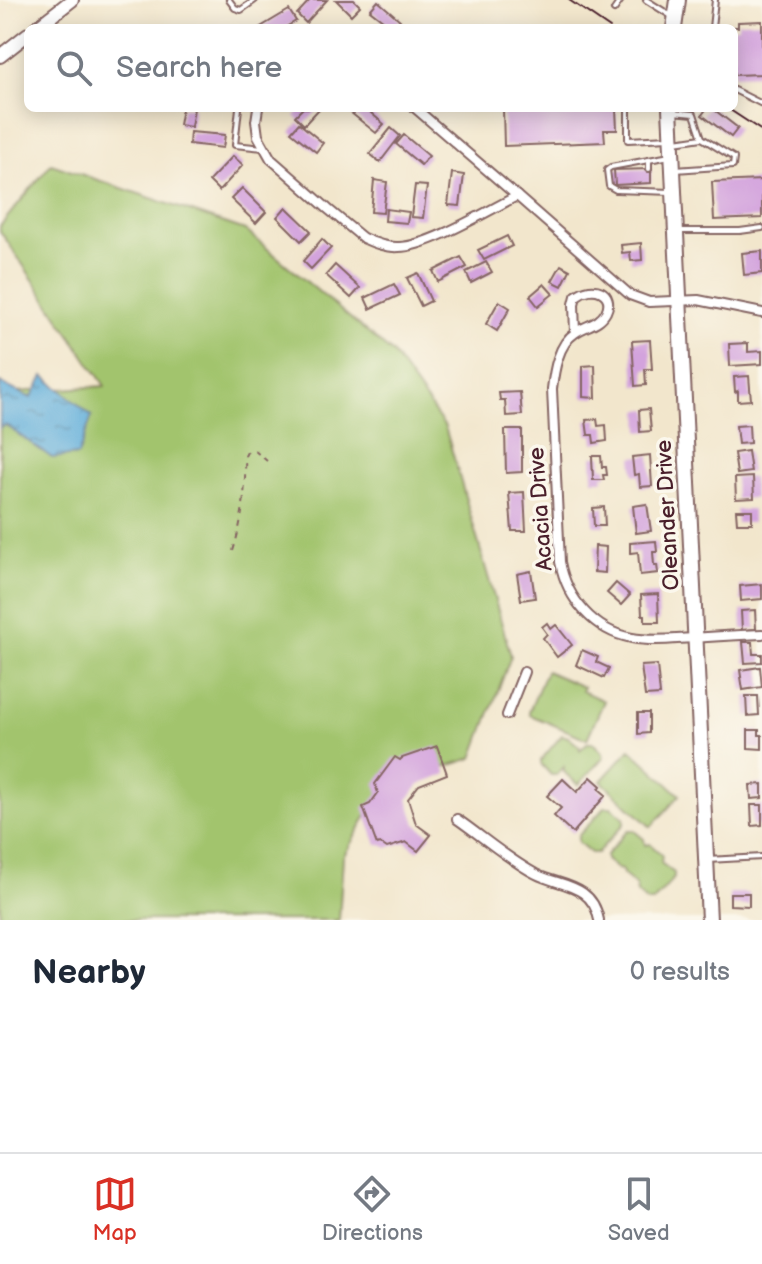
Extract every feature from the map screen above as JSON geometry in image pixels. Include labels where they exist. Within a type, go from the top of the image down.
[{"type":"main road","points":[[41,24],[72,0]]},
{"type":"main road","points":[[674,23],[678,0]]},
{"type":"main road","points":[[0,56],[24,37]]},
{"type":"main road","name":"Oleander Drive","points":[[670,112],[709,920]]},
{"type":"street","points":[[258,112],[257,131],[263,148],[276,164],[354,231],[373,243],[408,247],[517,196]]},
{"type":"street","points":[[420,112],[630,295],[649,302],[698,300],[761,311]]},
{"type":"street","name":"Acacia Drive","points":[[575,333],[576,296],[587,289],[596,289],[607,300],[606,310],[595,323],[575,333],[568,341],[559,356],[552,389],[558,547],[564,580],[573,597],[584,612],[599,624],[615,633],[641,639],[762,634]]},
{"type":"street","points":[[507,715],[524,672]]},
{"type":"street","points":[[457,819],[534,873],[583,893],[596,907],[599,920]]},
{"type":"lane","points":[[229,0],[241,10],[255,0]]},
{"type":"lane","points":[[614,10],[621,0]]},
{"type":"lane","points":[[646,0],[674,23]]},
{"type":"lane","points":[[712,24],[715,0]]},
{"type":"lane","points":[[738,92],[762,104]]},
{"type":"lane","points":[[239,112],[235,145],[263,148]]},
{"type":"lane","points":[[628,112],[628,140],[733,166],[734,158],[702,138],[694,114],[682,112]]},
{"type":"lane","points":[[674,192],[626,187],[616,190],[609,186],[607,170],[646,161],[702,138]]},
{"type":"lane","points":[[646,161],[646,169]]},
{"type":"lane","points":[[647,184],[647,191]]},
{"type":"lane","points":[[675,231],[762,228]]},
{"type":"lane","points":[[706,860],[762,857]]},
{"type":"path","points":[[233,551],[243,515],[245,456],[254,450],[267,461]]},
{"type":"green space","points":[[51,164],[245,230],[393,354],[445,427],[511,656],[473,758],[384,786],[343,857],[339,920],[0,920],[0,393],[105,386],[0,231],[0,226]]},
{"type":"green space","points":[[546,671],[583,687],[582,691],[604,701],[587,739],[530,715]]},
{"type":"green space","points":[[562,735],[579,746],[580,750],[587,743],[593,743],[603,753],[603,758],[578,785],[564,772],[564,767],[556,775],[551,775],[541,764]]},
{"type":"green space","points":[[630,749],[680,795],[651,827],[601,781]]},
{"type":"green space","points":[[605,807],[611,807],[624,818],[624,824],[597,853],[591,853],[578,842],[578,836]]},
{"type":"green space","points":[[628,830],[633,830],[644,839],[645,845],[650,844],[662,855],[661,863],[674,873],[674,878],[653,902],[647,902],[622,870],[606,860],[606,855]]},
{"type":"water","points":[[44,376],[92,416],[78,455],[52,458],[5,425],[0,428],[0,383],[31,398]]},
{"type":"building","points":[[310,0],[327,0],[306,23],[297,14]]},
{"type":"building","points":[[336,0],[354,0],[360,6],[351,15]]},
{"type":"building","points":[[378,1],[400,20],[396,24],[388,24],[370,10]]},
{"type":"building","points":[[289,10],[296,21],[291,24],[266,24]]},
{"type":"building","points":[[762,21],[762,74],[738,75],[738,22]]},
{"type":"building","points":[[181,112],[193,112],[191,127],[179,125]]},
{"type":"building","points":[[299,112],[316,112],[304,125],[295,116]]},
{"type":"building","points":[[370,112],[384,124],[376,133],[351,113]]},
{"type":"building","points":[[503,112],[616,112],[617,130],[604,130],[605,142],[504,146]]},
{"type":"building","points":[[704,112],[717,112],[738,128],[731,137],[702,115]]},
{"type":"building","points":[[299,123],[323,143],[316,152],[291,132]]},
{"type":"building","points":[[391,128],[400,136],[380,162],[370,154]]},
{"type":"building","points":[[190,132],[225,135],[223,148],[189,144]]},
{"type":"building","points":[[404,135],[429,156],[421,165],[396,144]]},
{"type":"building","points":[[233,156],[243,165],[219,191],[209,181]]},
{"type":"building","points":[[651,169],[651,183],[615,185],[614,170]]},
{"type":"building","points":[[452,173],[464,175],[460,206],[448,205]]},
{"type":"building","points":[[374,180],[387,182],[383,213],[371,212]]},
{"type":"building","points":[[762,180],[762,218],[714,220],[712,182]]},
{"type":"building","points":[[415,185],[427,186],[423,218],[411,217]]},
{"type":"building","points":[[242,188],[266,212],[256,223],[231,199]]},
{"type":"building","points":[[286,207],[311,231],[301,241],[277,217]]},
{"type":"building","points":[[386,209],[409,212],[407,223],[385,221]]},
{"type":"building","points":[[507,236],[512,246],[484,260],[478,250]]},
{"type":"building","points":[[322,239],[331,248],[311,269],[303,261]]},
{"type":"building","points":[[641,243],[642,260],[631,261],[630,252],[622,253],[621,245]]},
{"type":"building","points":[[762,251],[762,273],[744,275],[742,253]]},
{"type":"building","points":[[461,257],[467,267],[438,282],[433,271]]},
{"type":"building","points":[[486,262],[492,272],[471,283],[466,272]]},
{"type":"building","points":[[335,265],[360,288],[351,298],[326,275]]},
{"type":"building","points":[[561,265],[570,270],[562,286],[552,281]]},
{"type":"building","points":[[418,273],[431,301],[421,306],[407,278]]},
{"type":"building","points":[[394,284],[400,295],[370,309],[365,298]]},
{"type":"building","points":[[544,284],[553,294],[538,306],[530,296]]},
{"type":"building","points":[[499,301],[510,308],[497,331],[486,324]]},
{"type":"building","points":[[650,340],[652,369],[645,369],[646,385],[635,386],[632,341]]},
{"type":"building","points":[[748,343],[748,352],[762,351],[762,364],[730,366],[729,344]]},
{"type":"building","points":[[595,365],[596,398],[583,397],[583,366]]},
{"type":"building","points":[[749,376],[751,400],[738,401],[734,377]]},
{"type":"building","points":[[520,392],[522,415],[506,416],[505,400],[500,400],[499,393]]},
{"type":"building","points":[[649,409],[651,431],[640,432],[639,410]]},
{"type":"building","points":[[597,419],[598,426],[606,425],[607,441],[594,443],[593,435],[588,435],[586,420]]},
{"type":"building","points":[[749,425],[750,443],[738,444],[736,426]]},
{"type":"building","points":[[505,430],[522,430],[522,472],[506,473]]},
{"type":"building","points":[[748,451],[751,472],[737,474],[734,453]]},
{"type":"building","points":[[650,455],[652,486],[640,487],[639,474],[634,475],[632,457]]},
{"type":"building","points":[[592,456],[601,456],[607,475],[603,475],[604,480],[593,480]]},
{"type":"building","points":[[753,477],[754,498],[736,499],[735,478]]},
{"type":"building","points":[[524,492],[526,531],[512,531],[509,493]]},
{"type":"building","points":[[647,504],[651,531],[636,533],[633,506]]},
{"type":"building","points":[[604,507],[605,526],[594,526],[593,508]]},
{"type":"building","points":[[736,510],[752,510],[752,523],[737,523]]},
{"type":"building","points":[[656,541],[657,552],[653,552],[658,573],[640,575],[638,552],[630,553],[630,543]]},
{"type":"building","points":[[595,546],[606,547],[605,573],[594,572]]},
{"type":"building","points":[[531,571],[535,598],[521,600],[517,574]]},
{"type":"building","points":[[616,583],[630,595],[621,605],[607,593]]},
{"type":"building","points":[[762,584],[762,599],[741,601],[740,586]]},
{"type":"building","points":[[658,594],[659,622],[645,622],[641,595]]},
{"type":"building","points":[[755,610],[756,629],[742,630],[741,611]]},
{"type":"building","points":[[547,623],[551,629],[556,625],[572,645],[557,657],[543,638],[547,634],[542,627]]},
{"type":"building","points":[[743,642],[752,642],[753,654],[762,654],[762,662],[745,663]]},
{"type":"building","points":[[582,650],[598,657],[596,662],[609,668],[604,678],[576,665]]},
{"type":"building","points":[[657,665],[660,695],[645,696],[641,666]]},
{"type":"building","points":[[760,667],[762,687],[743,690],[740,670]]},
{"type":"building","points":[[746,696],[758,696],[759,715],[747,716]]},
{"type":"building","points":[[638,713],[649,713],[649,733],[638,734]]},
{"type":"building","points":[[748,730],[759,730],[762,749],[748,748]]},
{"type":"building","points":[[437,746],[447,774],[419,785],[408,799],[416,824],[431,835],[418,851],[406,842],[387,848],[377,845],[363,807],[370,804],[378,793],[375,784],[395,757],[400,760]]},
{"type":"building","points":[[591,777],[606,795],[573,833],[554,816],[561,808],[547,796],[563,779],[577,792]]},
{"type":"building","points":[[762,784],[762,798],[751,799],[750,785]]},
{"type":"building","points":[[751,805],[762,805],[762,825],[752,826]]},
{"type":"building","points":[[730,893],[749,893],[749,906],[730,905]]},
{"type":"railway","points":[[569,0],[604,24]]},
{"type":"railway","points":[[733,112],[762,131]]}]
